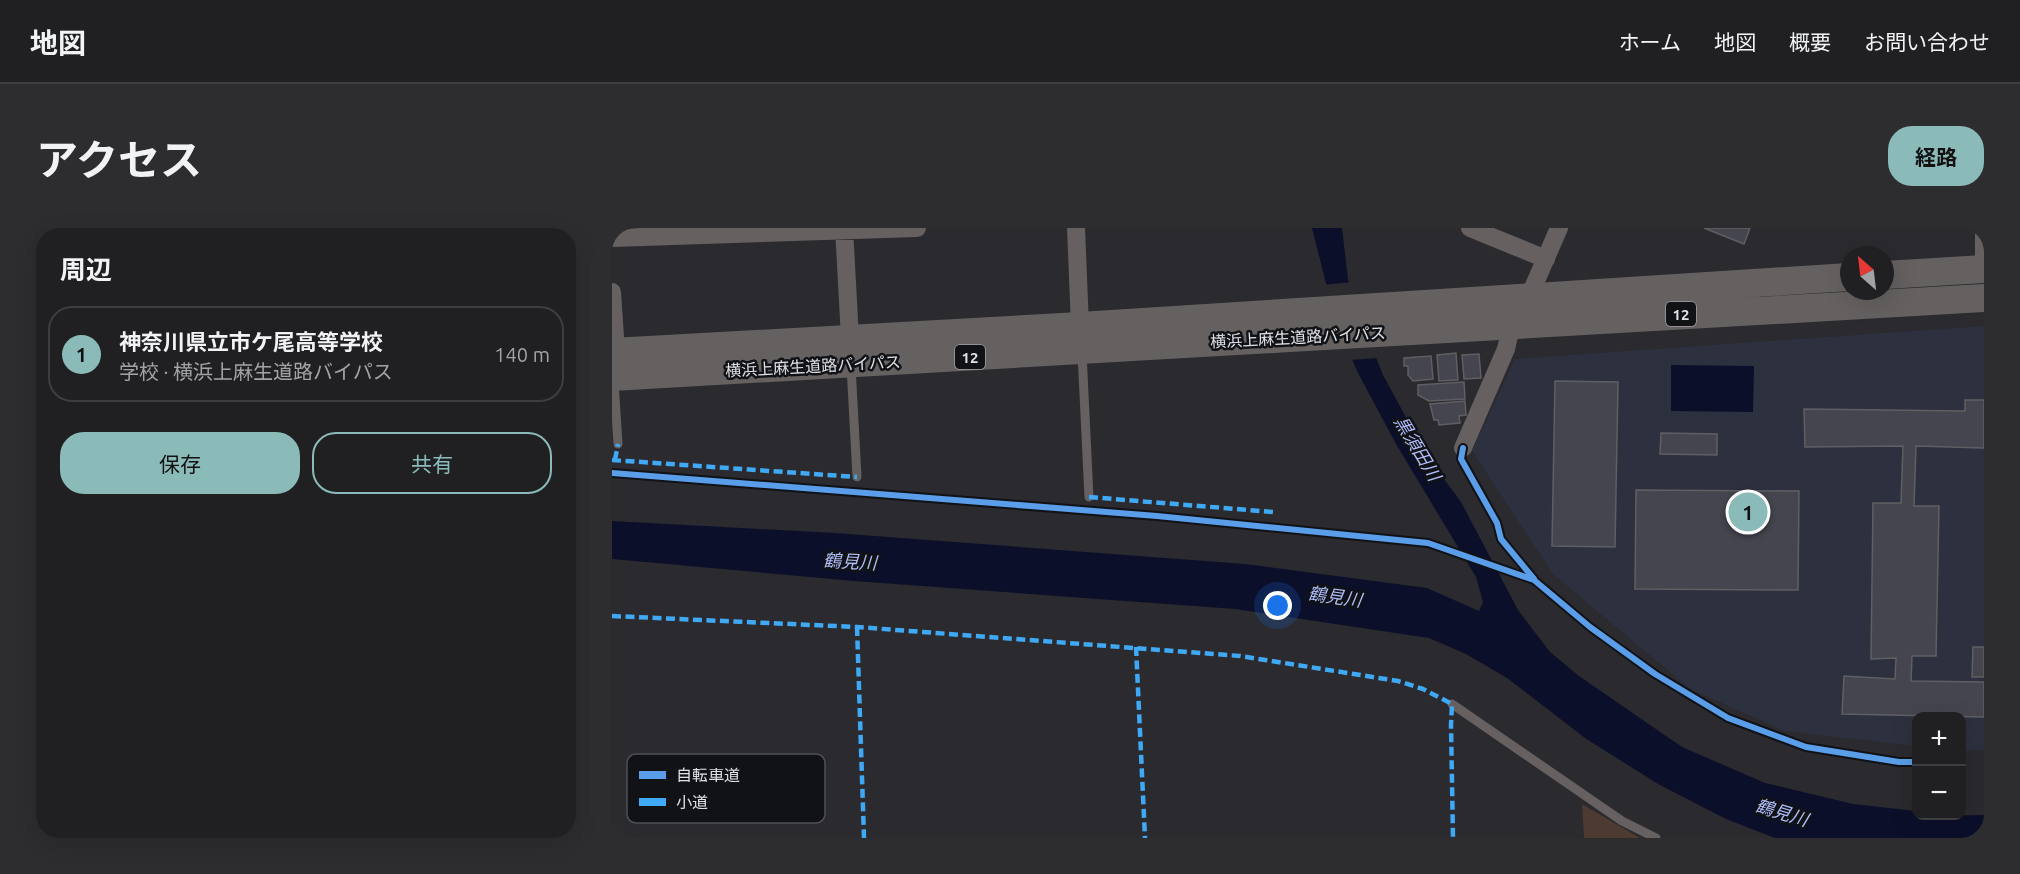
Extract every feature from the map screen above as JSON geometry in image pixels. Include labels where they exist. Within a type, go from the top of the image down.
[{"type":"main road","points":[[1894,275],[1984,270]]},
{"type":"main road","name":"横浜上麻生道路バイパス","points":[[613,365],[1374,320],[1529,297],[1840,278]]},
{"type":"main road","name":"横浜上麻生道路バイパス","points":[[1374,320],[1508,324],[1984,298]]},
{"type":"street","points":[[612,238],[917,228]]},
{"type":"street","points":[[1076,228],[1081,338]]},
{"type":"street","points":[[1470,228],[1546,259]]},
{"type":"street","points":[[1529,297],[1560,228]]},
{"type":"street","points":[[844,229],[850,351]]},
{"type":"street","points":[[1980,229],[1984,270]]},
{"type":"street","points":[[612,291],[613,365]]},
{"type":"street","points":[[1463,448],[1506,349],[1509,336],[1508,324]]},
{"type":"lane","points":[[1081,338],[1089,497]]},
{"type":"lane","points":[[850,351],[857,477]]},
{"type":"lane","points":[[613,365],[618,444]]},
{"type":"lane","points":[[1452,704],[1622,821],[1656,838]]},
{"type":"shaded area","points":[[1984,326],[1984,750],[1966,751],[1966,712],[1912,712],[1912,746],[1785,731],[1690,689],[1553,574],[1472,451],[1515,359]]},
{"type":"shaded area","points":[[1582,804],[1640,838],[1584,838]]},
{"type":"water","points":[[1312,228],[1342,228],[1348,279],[1359,315],[1383,375],[1427,456],[1461,502],[1518,610],[1550,652],[1579,676],[1682,747],[1765,783],[1853,804],[1912,811],[1912,820],[1966,820],[1966,815],[1984,815],[1984,838],[1775,838],[1726,819],[1658,784],[1585,738],[1507,678],[1466,654],[1429,638],[1235,609],[854,581],[612,559],[612,521],[835,533],[1245,564],[1427,588],[1479,611],[1483,602],[1476,577],[1396,444],[1357,371],[1335,319]]},
{"type":"water","points":[[1671,365],[1754,366],[1753,412],[1671,411]]},
{"type":"pier","points":[[1352,282],[1379,358],[1349,360],[1332,321],[1322,285]]},
{"type":"building","points":[[1704,228],[1750,228],[1744,244]]},
{"type":"building","points":[[1456,353],[1458,380],[1439,381],[1437,355]]},
{"type":"building","points":[[1479,354],[1481,378],[1464,379],[1462,355]]},
{"type":"building","points":[[1431,356],[1433,379],[1413,381],[1408,375],[1408,366],[1404,366],[1404,358]]},
{"type":"building","points":[[1555,381],[1618,382],[1615,547],[1552,546]]},
{"type":"building","points":[[1464,382],[1465,399],[1429,401],[1418,395],[1418,385]]},
{"type":"building","points":[[1965,400],[1984,400],[1984,448],[1916,446],[1914,506],[1939,506],[1936,656],[1912,656],[1911,681],[1984,682],[1984,717],[1966,717],[1966,712],[1912,712],[1912,715],[1842,714],[1844,676],[1895,679],[1896,658],[1871,659],[1873,503],[1901,503],[1903,446],[1805,447],[1804,409],[1965,411]]},
{"type":"building","points":[[1465,401],[1466,415],[1459,416],[1460,423],[1439,425],[1438,420],[1434,420],[1430,404]]},
{"type":"building","points":[[1661,433],[1717,434],[1717,455],[1660,454]]},
{"type":"building","points":[[1636,490],[1799,491],[1798,590],[1635,589]]},
{"type":"building","points":[[1973,647],[1984,647],[1984,677],[1972,677]]},
{"type":"marked path","points":[[615,460],[618,444]]},
{"type":"marked path","points":[[612,460],[857,477]]},
{"type":"marked path","points":[[1089,497],[1273,512]]},
{"type":"marked path","points":[[612,616],[857,627],[1240,656],[1398,681],[1423,689],[1452,704],[1453,838]]},
{"type":"marked path","points":[[857,627],[864,838]]},
{"type":"marked path","points":[[1136,647],[1145,838]]},
{"type":"cycle path","points":[[1463,448],[1461,459],[1497,523],[1501,539],[1534,579]]},
{"type":"cycle path","points":[[612,473],[1157,516],[1428,543],[1534,580],[1590,627],[1655,674],[1728,718],[1806,747],[1899,762],[1912,762]]},
{"type":"place","name":"神奈川県立市ケ尾高等学校","points":[[1748,512]]},
{"type":"water label","name":"黒須田川","points":[[1418,448]]},
{"type":"water label","name":"鶴見川","points":[[850,561]]},
{"type":"water label","name":"鶴見川","points":[[1335,596]]},
{"type":"water label","name":"鶴見川","points":[[1782,812]]}]
